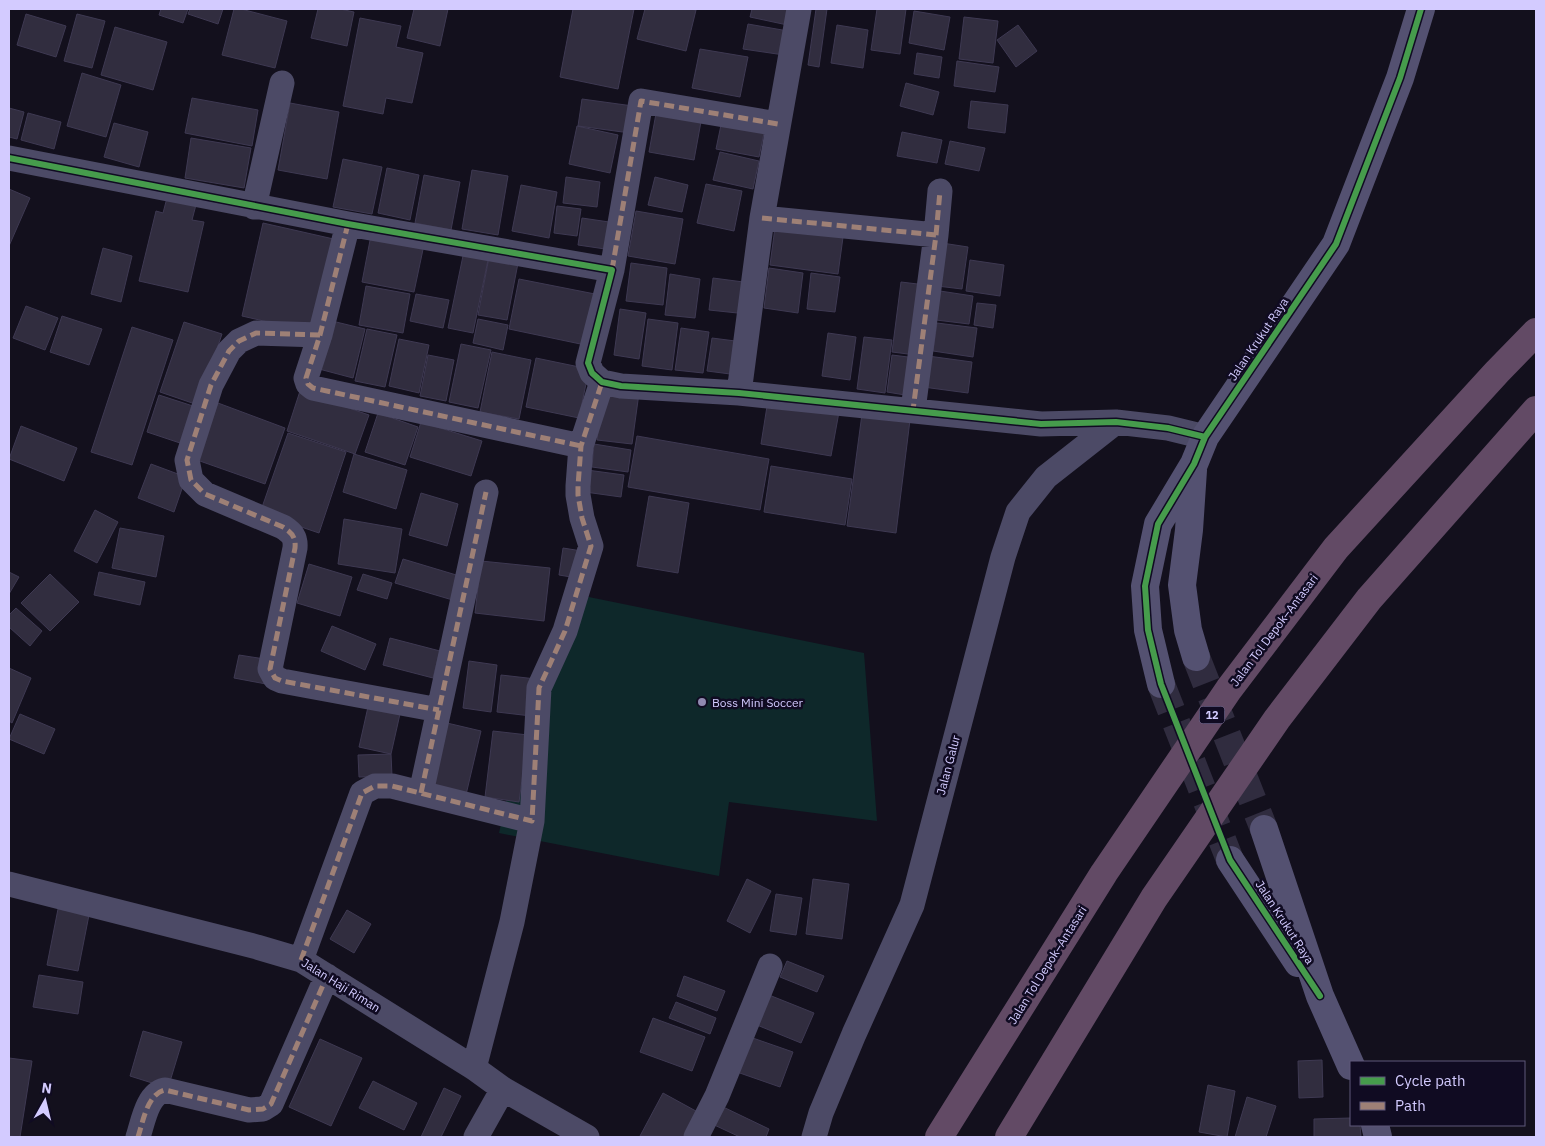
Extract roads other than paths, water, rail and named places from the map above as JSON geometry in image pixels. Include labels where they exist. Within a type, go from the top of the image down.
[{"type":"highway","name":"Jalan Tol Depok–Antasari","points":[[939,1137],[1104,873],[1229,689],[1336,548],[1536,332]]},
{"type":"highway","points":[[1009,1137],[1154,898],[1277,719],[1369,599],[1536,410]]},
{"type":"street","points":[[739,393],[762,218],[798,9]]},
{"type":"street","name":"Jalan Krukut Raya","points":[[1161,684],[1148,630],[1145,586],[1158,524],[1194,464],[1205,437],[1336,244],[1400,78],[1421,9]]},
{"type":"street","points":[[254,207],[282,83]]},
{"type":"street","points":[[778,124],[642,102],[612,270],[588,363],[592,373],[602,382],[621,386],[739,393],[1041,424],[1116,422],[1168,428],[1205,437]]},
{"type":"street","points":[[9,158],[254,207],[612,270]]},
{"type":"street","points":[[913,410],[940,191]]},
{"type":"street","points":[[762,218],[936,235]]},
{"type":"street","points":[[348,224],[320,334],[306,378],[308,384],[313,388],[581,446]]},
{"type":"street","points":[[320,334],[256,333],[239,341],[229,351],[211,385],[187,460],[191,480],[205,494],[283,527],[292,533],[295,539],[295,548],[270,669],[275,678],[282,681],[439,710]]},
{"type":"street","points":[[474,1068],[512,922],[532,821],[539,688],[565,631],[591,546],[582,518],[578,495],[581,446],[602,382]]},
{"type":"street","name":"Jalan Galur","points":[[814,1137],[821,1113],[854,1034],[912,906],[1002,557],[1018,512],[1046,476],[1116,422]]},
{"type":"street","name":"Jalan Krukut Raya","points":[[1194,464],[1189,530],[1182,585],[1188,630],[1196,657]]},
{"type":"street","points":[[421,793],[486,492]]},
{"type":"street","points":[[301,960],[362,793],[375,786],[392,786],[532,821]]},
{"type":"street","name":"Jalan Krukut Raya","points":[[1264,829],[1320,996],[1350,1064]]},
{"type":"street","name":"Jalan Krukut Raya","points":[[1230,860],[1320,996]]},
{"type":"street","name":"Jalan Haji Riman","points":[[9,884],[257,946],[301,960],[474,1068],[503,1089],[586,1137]]},
{"type":"street","points":[[696,1137],[717,1096],[770,966]]},
{"type":"street","points":[[138,1137],[151,1099],[157,1092],[164,1090],[249,1110],[263,1109],[271,1104],[327,976]]},
{"type":"street","points":[[476,1137],[503,1089]]},
{"type":"tunnel","points":[[1196,657],[1264,829]]},
{"type":"tunnel","points":[[1161,684],[1230,860]]},
{"type":"place","name":"Boss Mini Soccer","points":[[702,702]]}]
